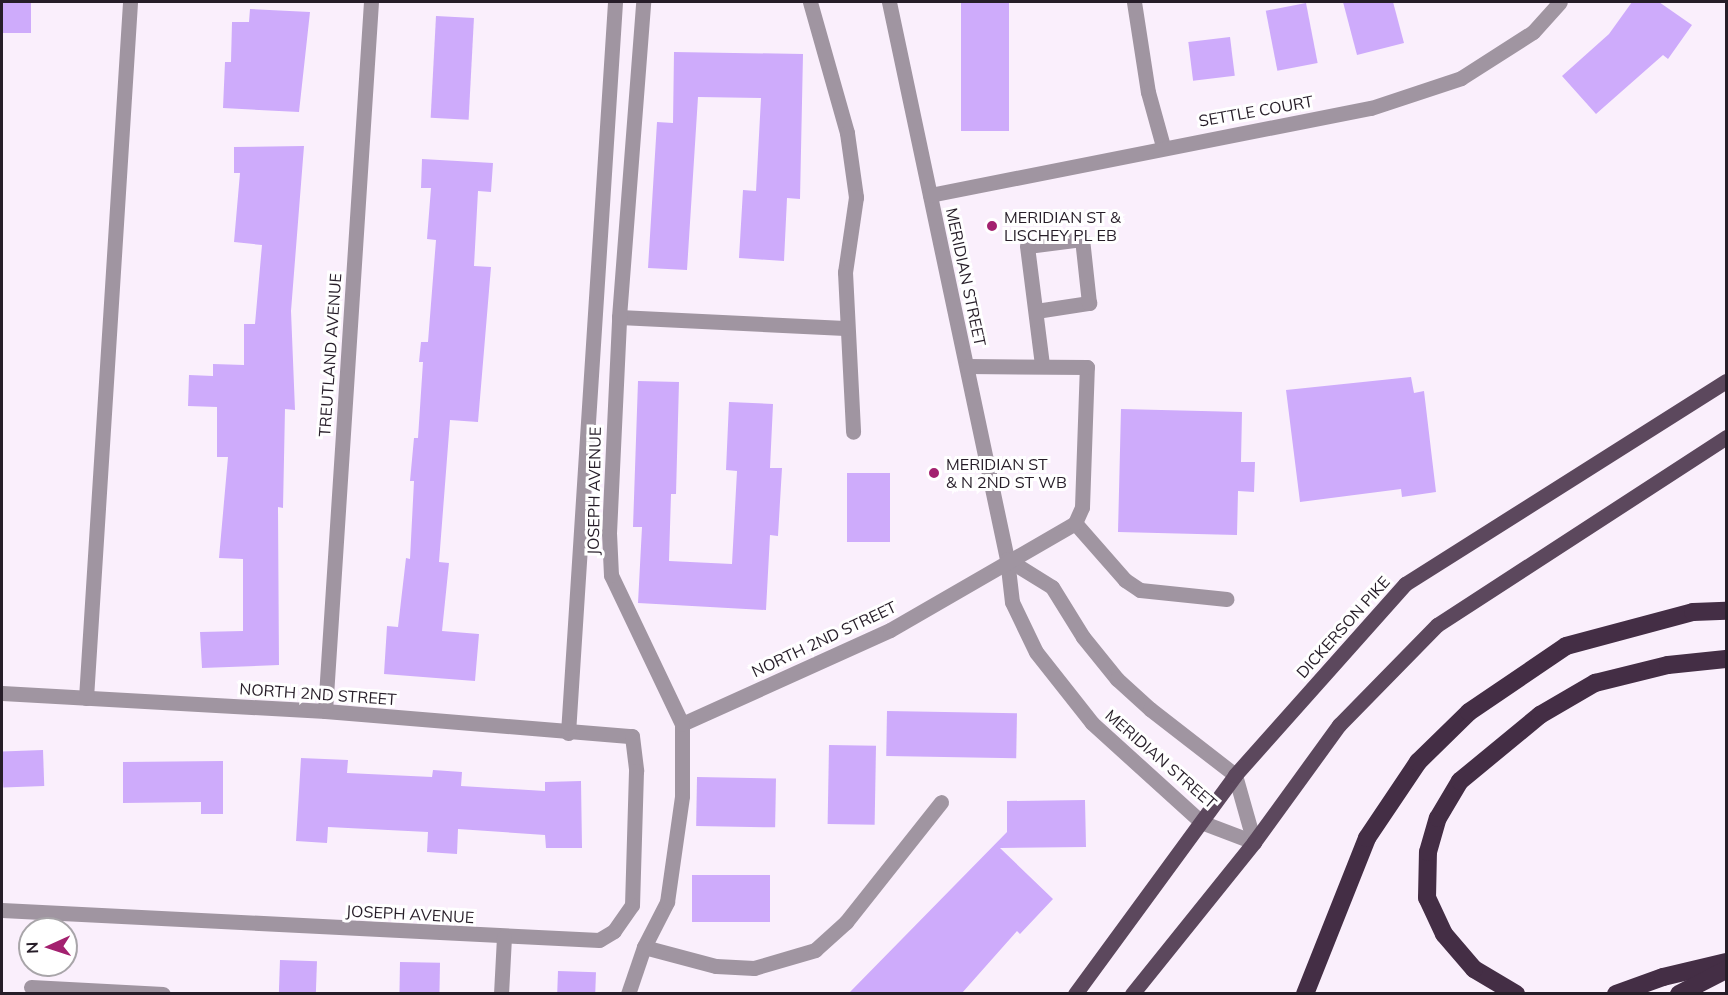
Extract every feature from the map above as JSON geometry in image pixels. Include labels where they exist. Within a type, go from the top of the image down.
[{"type":"highway","points":[[1305,993],[1367,838],[1418,762],[1469,712],[1566,646],[1693,612],[1726,611]]},
{"type":"highway","points":[[1516,993],[1474,969],[1444,934],[1427,898],[1428,852],[1438,818],[1460,781],[1540,715],[1595,683],[1668,665],[1726,659]]},
{"type":"highway","points":[[1616,993],[1663,977],[1726,962]]},
{"type":"highway","points":[[1680,993],[1726,970]]},
{"type":"main road","name":"DICKERSON PIKE","points":[[1075,993],[1235,775],[1405,584],[1726,381]]},
{"type":"main road","points":[[1132,993],[1254,842],[1339,725],[1437,625],[1726,437]]},
{"type":"street","points":[[86,698],[130,2]]},
{"type":"street","name":"TREUTLAND AVENUE","points":[[326,711],[371,2]]},
{"type":"street","points":[[568,733],[615,2]]},
{"type":"street","name":"JOSEPH AVENUE","points":[[628,993],[644,947],[667,902],[682,796],[682,724],[611,575],[609,533],[619,317],[643,2]]},
{"type":"street","points":[[810,2],[847,133],[856,197],[845,272],[845,328],[853,432]]},
{"type":"street","name":"MERIDIAN STREET","points":[[889,2],[1007,559],[1012,602],[1036,652],[1092,723],[1202,822],[1254,842]]},
{"type":"street","points":[[1134,2],[1148,92],[1163,146]]},
{"type":"street","name":"SETTLE COURT","points":[[930,195],[1163,146],[1371,108],[1461,78],[1533,32],[1560,2]]},
{"type":"street","points":[[1036,312],[1089,303],[1082,239],[1027,246],[1042,365]]},
{"type":"street","points":[[619,317],[845,328]]},
{"type":"street","points":[[967,366],[1087,367],[1082,507],[1075,523],[1125,580],[1140,590],[1227,599]]},
{"type":"street","name":"NORTH 2ND STREET","points":[[682,724],[890,630],[1007,559],[1075,523]]},
{"type":"street","name":"MERIDIAN STREET","points":[[1007,559],[1052,587],[1083,637],[1117,679],[1150,710],[1235,775],[1254,842]]},
{"type":"street","name":"NORTH 2ND STREET","points":[[2,693],[326,711],[568,733],[632,736]]},
{"type":"street","name":"JOSEPH AVENUE","points":[[2,910],[504,938],[599,940],[614,931],[632,905],[636,771],[632,736]]},
{"type":"street","points":[[644,947],[716,966],[754,968],[815,950],[846,922],[941,802]]},
{"type":"street","points":[[501,993],[504,938]]},
{"type":"street","points":[[31,987],[163,993]]},
{"type":"building","points":[[2,2],[31,2],[31,33],[2,33]]},
{"type":"building","points":[[961,2],[1009,2],[1009,131],[961,131]]},
{"type":"building","points":[[1343,2],[1393,2],[1404,43],[1357,55]]},
{"type":"building","points":[[1632,2],[1659,2],[1692,25],[1668,59],[1663,55],[1596,114],[1562,76],[1609,34]]},
{"type":"building","points":[[1306,3],[1318,63],[1277,71],[1266,11]]},
{"type":"building","points":[[250,9],[310,12],[299,112],[223,108],[225,62],[231,62],[232,22],[249,22]]},
{"type":"building","points":[[436,16],[474,18],[469,120],[431,118]]},
{"type":"building","points":[[1230,37],[1235,76],[1193,81],[1188,42]]},
{"type":"building","points":[[674,52],[803,54],[800,199],[787,198],[784,261],[739,258],[743,190],[756,191],[761,98],[698,97],[687,270],[648,268],[657,122],[673,123]]},
{"type":"building","points":[[304,146],[291,311],[295,410],[285,409],[283,508],[278,507],[279,665],[202,668],[200,632],[243,631],[243,559],[219,558],[228,457],[217,457],[217,407],[188,406],[189,375],[213,376],[213,364],[244,365],[244,324],[255,324],[262,245],[234,242],[240,173],[234,173],[234,147]]},
{"type":"building","points":[[422,159],[493,163],[491,192],[478,191],[474,266],[491,267],[478,422],[450,420],[439,562],[449,563],[442,631],[479,634],[475,681],[384,674],[387,626],[398,627],[406,558],[410,559],[414,481],[410,481],[414,438],[418,438],[423,362],[419,362],[421,342],[428,342],[436,240],[427,239],[431,188],[421,188]]},
{"type":"building","points":[[1411,377],[1414,393],[1424,391],[1436,492],[1402,497],[1401,489],[1300,502],[1286,390]]},
{"type":"building","points":[[638,381],[679,382],[676,494],[671,494],[669,561],[732,564],[737,471],[726,470],[729,402],[773,404],[770,468],[782,468],[778,536],[770,535],[766,610],[638,603],[642,527],[633,527]]},
{"type":"building","points":[[1121,409],[1242,412],[1241,462],[1255,462],[1254,492],[1238,491],[1237,535],[1118,532]]},
{"type":"building","points":[[847,473],[890,473],[890,542],[847,542]]},
{"type":"building","points":[[887,711],[1017,713],[1016,758],[886,756]]},
{"type":"building","points":[[829,745],[876,746],[875,825],[828,824]]},
{"type":"building","points":[[43,750],[44,786],[3,787],[2,751]]},
{"type":"building","points":[[301,758],[348,760],[347,773],[432,777],[433,770],[462,772],[461,786],[545,791],[545,782],[581,781],[582,848],[546,848],[545,835],[458,829],[457,854],[427,852],[428,832],[328,827],[327,843],[296,841]]},
{"type":"building","points":[[223,761],[223,814],[201,814],[201,802],[123,803],[123,762]]},
{"type":"building","points":[[697,777],[776,778],[775,827],[696,826]]},
{"type":"building","points":[[1085,800],[1086,847],[1000,848],[1053,899],[1020,934],[1017,931],[962,993],[849,993],[1007,832],[1007,801]]},
{"type":"building","points":[[692,875],[770,875],[770,922],[692,922]]},
{"type":"building","points":[[280,960],[317,961],[316,994],[279,993]]},
{"type":"building","points":[[400,962],[440,963],[439,994],[399,993]]},
{"type":"building","points":[[558,971],[596,972],[595,994],[557,993]]},
{"type":"place","name":"MERIDIAN ST & LISCHEY PL EB","points":[[992,226]]},
{"type":"place","name":"MERIDIAN ST & N 2ND ST WB","points":[[934,473]]}]
